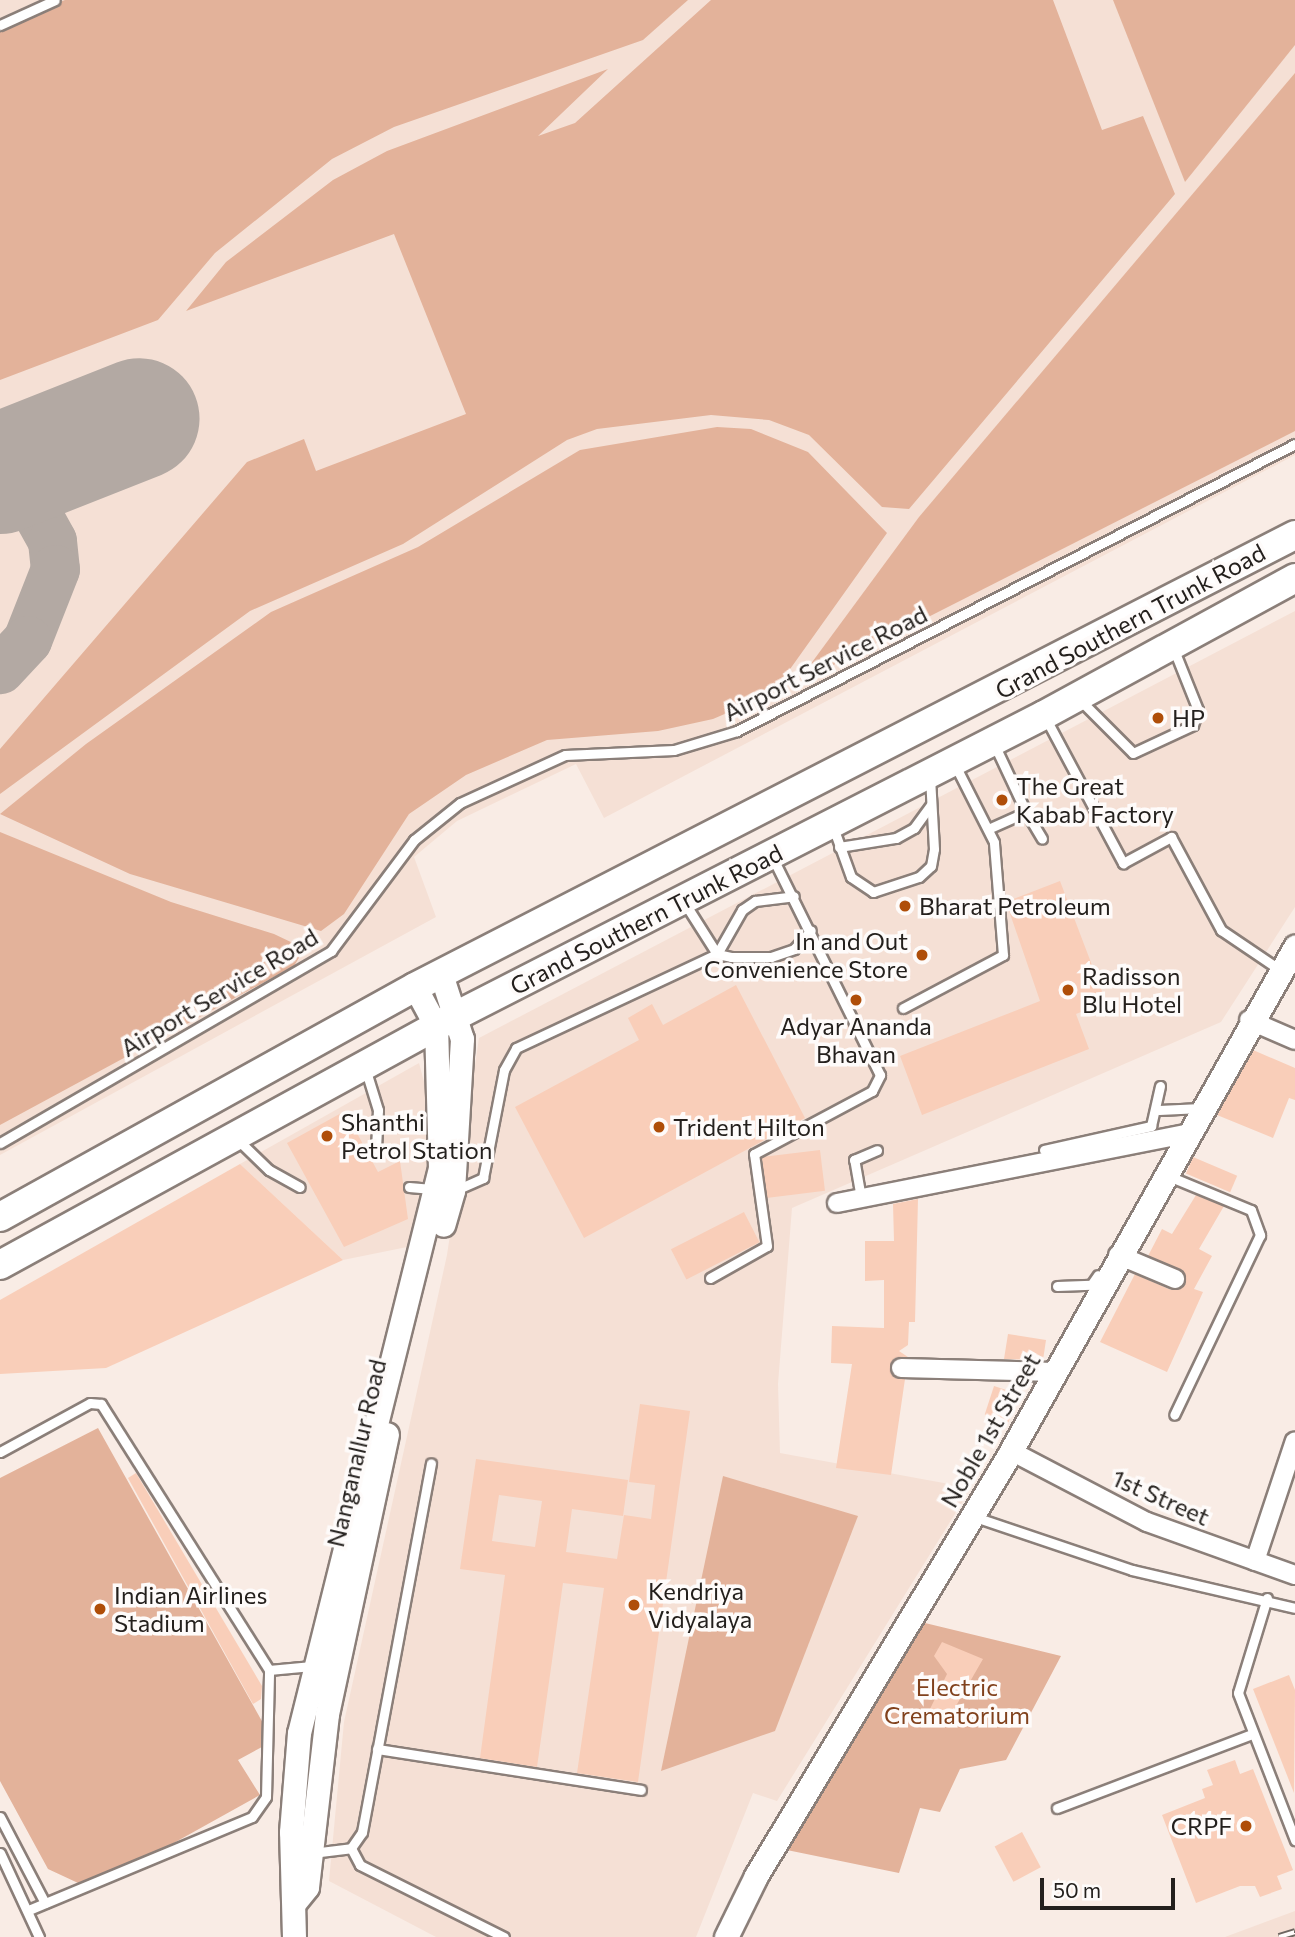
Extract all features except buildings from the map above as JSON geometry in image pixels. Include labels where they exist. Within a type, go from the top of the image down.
[{"type":"main road","name":"Grand Southern Trunk Road","points":[[0,1217],[415,987],[1295,535]]},
{"type":"main road","name":"Grand Southern Trunk Road","points":[[0,1265],[447,1021],[771,855],[835,835],[941,766],[1044,715],[1295,578]]},
{"type":"street","name":"Noble 1st Street","points":[[726,1937],[756,1876],[1012,1451],[1105,1271],[1187,1135],[1249,1020],[1295,947]]},
{"type":"street","points":[[441,974],[447,1021]]},
{"type":"street","points":[[415,987],[447,1021]]},
{"type":"street","points":[[1249,1020],[1295,1040]]},
{"type":"street","name":"Nanganallur Road","points":[[294,1937],[293,1783],[312,1666],[445,1191],[447,1021]]},
{"type":"street","points":[[837,1203],[1187,1135]]},
{"type":"street","points":[[1105,1271],[1175,1279]]},
{"type":"street","points":[[901,1368],[1055,1372]]},
{"type":"street","name":"Nanganallur Road","points":[[295,1902],[307,1887],[327,1714],[393,1379]]},
{"type":"street","points":[[1255,1561],[1295,1441]]},
{"type":"street","name":"1st Street","points":[[1012,1451],[1147,1522],[1295,1575]]},
{"type":"lane","points":[[0,24],[55,0]]},
{"type":"lane","name":"Airport Service Road","points":[[0,1143],[331,951],[414,840],[460,803],[565,755],[674,750],[737,732],[1295,444]]},
{"type":"lane","points":[[1077,697],[1133,753],[1193,725],[1198,710],[1172,645]]},
{"type":"lane","points":[[1044,715],[1123,863],[1171,837],[1221,930],[1280,970]]},
{"type":"lane","points":[[992,740],[1026,812],[1042,839]]},
{"type":"lane","points":[[932,803],[914,828],[896,838],[835,835],[851,877],[886,892],[931,866],[932,803],[941,766]]},
{"type":"lane","points":[[903,1008],[1003,955],[994,842],[988,829],[941,766]]},
{"type":"lane","points":[[988,829],[1026,812]]},
{"type":"lane","points":[[710,1278],[767,1246],[754,1154],[879,1084],[880,1075],[811,930],[771,855]]},
{"type":"lane","points":[[717,954],[742,910],[755,901],[794,896]]},
{"type":"lane","points":[[682,900],[717,954]]},
{"type":"lane","points":[[409,1187],[445,1191],[483,1178],[504,1070],[516,1048],[717,954],[771,957],[794,949],[811,930]]},
{"type":"lane","points":[[364,1066],[378,1110],[376,1147]]},
{"type":"lane","points":[[1044,1150],[1151,1126],[1159,1110],[1160,1086]]},
{"type":"lane","points":[[1159,1110],[1201,1108]]},
{"type":"lane","points":[[234,1137],[270,1170],[300,1187]]},
{"type":"lane","points":[[861,1198],[854,1160],[877,1150]]},
{"type":"lane","points":[[1164,1174],[1251,1210],[1260,1235],[1174,1415]]},
{"type":"lane","points":[[1056,1286],[1105,1271]]},
{"type":"lane","points":[[0,1452],[90,1403],[101,1404],[269,1670],[266,1797],[258,1812],[31,1909]]},
{"type":"lane","points":[[310,1854],[351,1848],[362,1832],[431,1463]]},
{"type":"lane","points":[[971,1516],[1132,1570],[1267,1598],[1295,1608]]},
{"type":"lane","points":[[1267,1598],[1238,1684],[1252,1734],[1295,1840]]},
{"type":"lane","points":[[269,1670],[312,1666]]},
{"type":"lane","points":[[1056,1808],[1252,1734]]},
{"type":"lane","points":[[377,1749],[641,1790]]},
{"type":"lane","points":[[0,1817],[45,1903]]},
{"type":"lane","points":[[351,1848],[360,1865],[504,1937]]},
{"type":"lane","points":[[0,1853],[31,1909],[39,1937]]},
{"type":"shaded area","points":[[0,0],[1295,0],[1295,455],[604,818],[576,764],[457,821],[414,857],[436,917],[0,1155]]},
{"type":"shaded area","points":[[1295,611],[1295,907],[1221,1022],[792,1208],[778,1384],[780,1453],[971,1488],[777,1801],[753,1793],[696,1937],[436,1937],[329,1881],[344,1722],[447,1255],[479,1038]]},
{"type":"shaded area","name":"Shanthi Petrol Station","points":[[419,1063],[435,1123],[412,1246],[343,1260],[240,1164]]},
{"type":"shaded area","points":[[1295,1911],[1295,1937],[1225,1937]]},
{"type":"green space","points":[[65,0],[688,0],[643,40],[394,127],[332,159],[215,253],[158,320],[0,380],[0,26]]},
{"type":"green space","points":[[711,0],[1053,0],[1102,130],[1143,116],[1175,194],[909,509],[882,507],[809,435],[769,420],[711,415],[597,429],[567,440],[403,544],[250,611],[0,794],[0,749],[247,462],[304,439],[316,471],[466,414],[394,234],[186,311],[226,262],[333,180],[387,151],[608,69],[538,136],[575,123]]},
{"type":"green space","points":[[1113,0],[1295,0],[1295,45],[1185,182]]},
{"type":"green space","points":[[1295,73],[1295,431],[796,684],[919,517]]},
{"type":"green space","points":[[717,427],[751,429],[808,452],[887,533],[773,693],[713,719],[658,731],[547,740],[466,775],[409,814],[344,914],[321,931],[130,874],[0,814],[86,744],[271,612],[418,547],[580,450]]},
{"type":"green space","points":[[0,832],[171,902],[274,934],[295,944],[300,956],[294,966],[0,1125]]},
{"type":"green space","name":"Indian Airlines Stadium","points":[[98,1428],[273,1741],[238,1760],[260,1795],[91,1889],[48,1869],[0,1781],[0,1478]]},
{"type":"green space","points":[[723,1476],[858,1516],[775,1731],[661,1771]]},
{"type":"green space","name":"Electric Crematorium","points":[[925,1623],[1061,1656],[1006,1760],[960,1769],[940,1812],[920,1808],[899,1873],[782,1849]]},
{"type":"taxiway","points":[[0,486],[35,510],[52,541],[55,569],[27,640],[0,669]]},
{"type":"runway","points":[[0,473],[139,418]]},
{"type":"railway","points":[[1279,1937],[1295,1932]]},
{"type":"place","name":"HP","points":[[1158,718]]},
{"type":"place","name":"The Great Kabab Factory","points":[[1002,800]]},
{"type":"place","name":"Bharat Petroleum","points":[[905,906]]},
{"type":"place","name":"In and Out Convenience Store","points":[[922,955]]},
{"type":"place","name":"Radisson Blu Hotel","points":[[1068,990]]},
{"type":"place","name":"Adyar Ananda Bhavan","points":[[856,1000]]},
{"type":"place","name":"Trident Hilton","points":[[659,1127]]},
{"type":"place","name":"Shanthi Petrol Station","points":[[327,1136]]},
{"type":"place","name":"Kendriya Vidyalaya","points":[[634,1605]]},
{"type":"place","name":"Indian Airlines Stadium","points":[[100,1609]]},
{"type":"place","name":"CRPF","points":[[1246,1826]]}]
